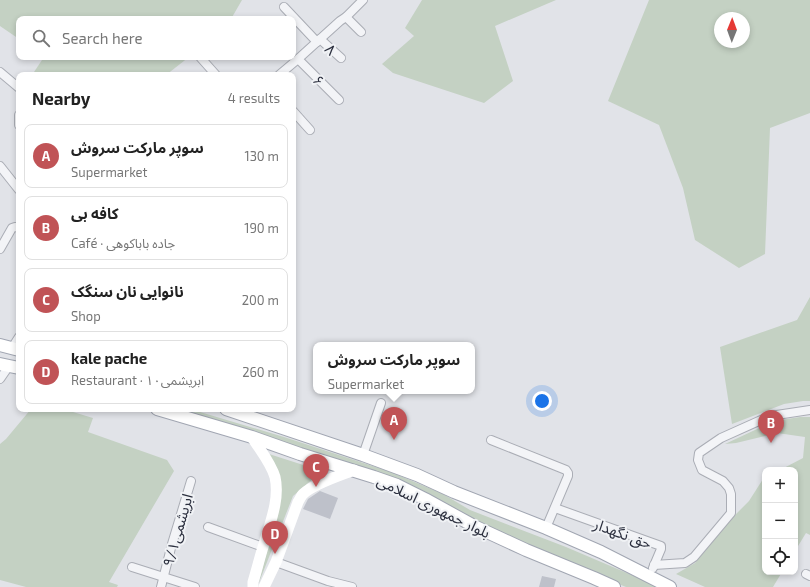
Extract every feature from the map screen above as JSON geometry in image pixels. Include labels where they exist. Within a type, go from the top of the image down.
[{"type":"main road","points":[[0,345],[16,349]]},
{"type":"main road","name":"بلوار جمهوری اسلامی","points":[[167,412],[252,437],[397,485],[480,529],[614,587]]},
{"type":"main road","name":"بلوار جمهوری اسلامی","points":[[235,412],[363,455],[416,475],[454,492],[651,571],[670,587]]},
{"type":"main road","points":[[252,437],[271,468],[276,487],[274,507],[253,582],[253,587]]},
{"type":"main road","points":[[264,587],[276,562],[302,494],[310,488],[354,470]]},
{"type":"street","points":[[283,72],[346,17],[363,0]]},
{"type":"street","name":"۸","points":[[284,7],[293,16]]},
{"type":"street","points":[[346,17],[361,32]]},
{"type":"street","name":"۸","points":[[296,19],[319,41],[341,58]]},
{"type":"street","name":"۶","points":[[298,59],[339,100]]},
{"type":"street","points":[[203,60],[213,72]]},
{"type":"street","points":[[0,72],[16,85]]},
{"type":"street","points":[[296,114],[310,130]]},
{"type":"street","points":[[0,166],[16,186]]},
{"type":"street","points":[[0,249],[12,228],[16,227]]},
{"type":"street","points":[[0,379],[9,366]]},
{"type":"street","points":[[363,455],[381,403]]},
{"type":"street","points":[[651,571],[685,563],[694,557],[731,513],[732,494],[729,488],[723,481],[702,470],[698,460],[699,453],[721,438],[770,416],[810,410]]},
{"type":"street","points":[[491,440],[566,470],[568,473],[546,528]]},
{"type":"street","name":"۹/۱ابریشمی","points":[[160,587],[191,481]]},
{"type":"street","name":"حق نگهدار","points":[[555,508],[661,546],[651,571]]},
{"type":"street","points":[[208,527],[263,547]]},
{"type":"street","points":[[276,562],[327,584],[352,587]]},
{"type":"street","points":[[132,567],[195,587]]},
{"type":"green space","points":[[0,0],[242,0],[233,16],[16,16],[16,37],[0,26]]},
{"type":"green space","points":[[422,0],[556,0],[495,26],[513,81],[484,103],[393,73],[382,64],[414,36],[405,28]]},
{"type":"green space","points":[[649,0],[810,0],[810,113],[770,128],[765,254],[739,268],[695,240],[683,188],[659,125],[608,101]]},
{"type":"green space","points":[[42,60],[185,60],[170,72],[34,72]]},
{"type":"green space","points":[[810,297],[810,401],[784,404],[732,424],[720,347],[797,320]]},
{"type":"green space","points":[[28,412],[73,412],[93,418],[88,432],[167,460],[174,471],[109,582],[118,585],[117,587],[26,587],[0,580],[0,444]]},
{"type":"green space","points":[[184,412],[200,412],[284,437],[391,472],[443,494],[470,510],[566,547],[657,587],[626,587],[579,568],[334,459]]},
{"type":"green space","points":[[810,417],[810,535],[806,533],[798,546],[798,467],[786,467],[803,458],[805,437],[777,433],[736,443],[725,444],[774,421]]},
{"type":"green space","points":[[269,454],[322,471],[293,496],[258,585],[277,513]]},
{"type":"green space","points":[[762,481],[762,575],[780,575],[773,587],[705,587],[676,574],[695,563],[728,522],[749,501]]},
{"type":"building","points":[[320,491],[338,498],[330,519],[303,509],[308,499]]},
{"type":"building","points":[[542,576],[556,579],[554,587],[539,587]]},
{"type":"place","name":"سوپر مارکت سروش","points":[[394,440]]},
{"type":"place","name":"کافه بی","points":[[771,443]]},
{"type":"place","name":"نانوایی نان سنگک","points":[[316,487]]},
{"type":"place","name":"kale pache","points":[[275,554]]}]
